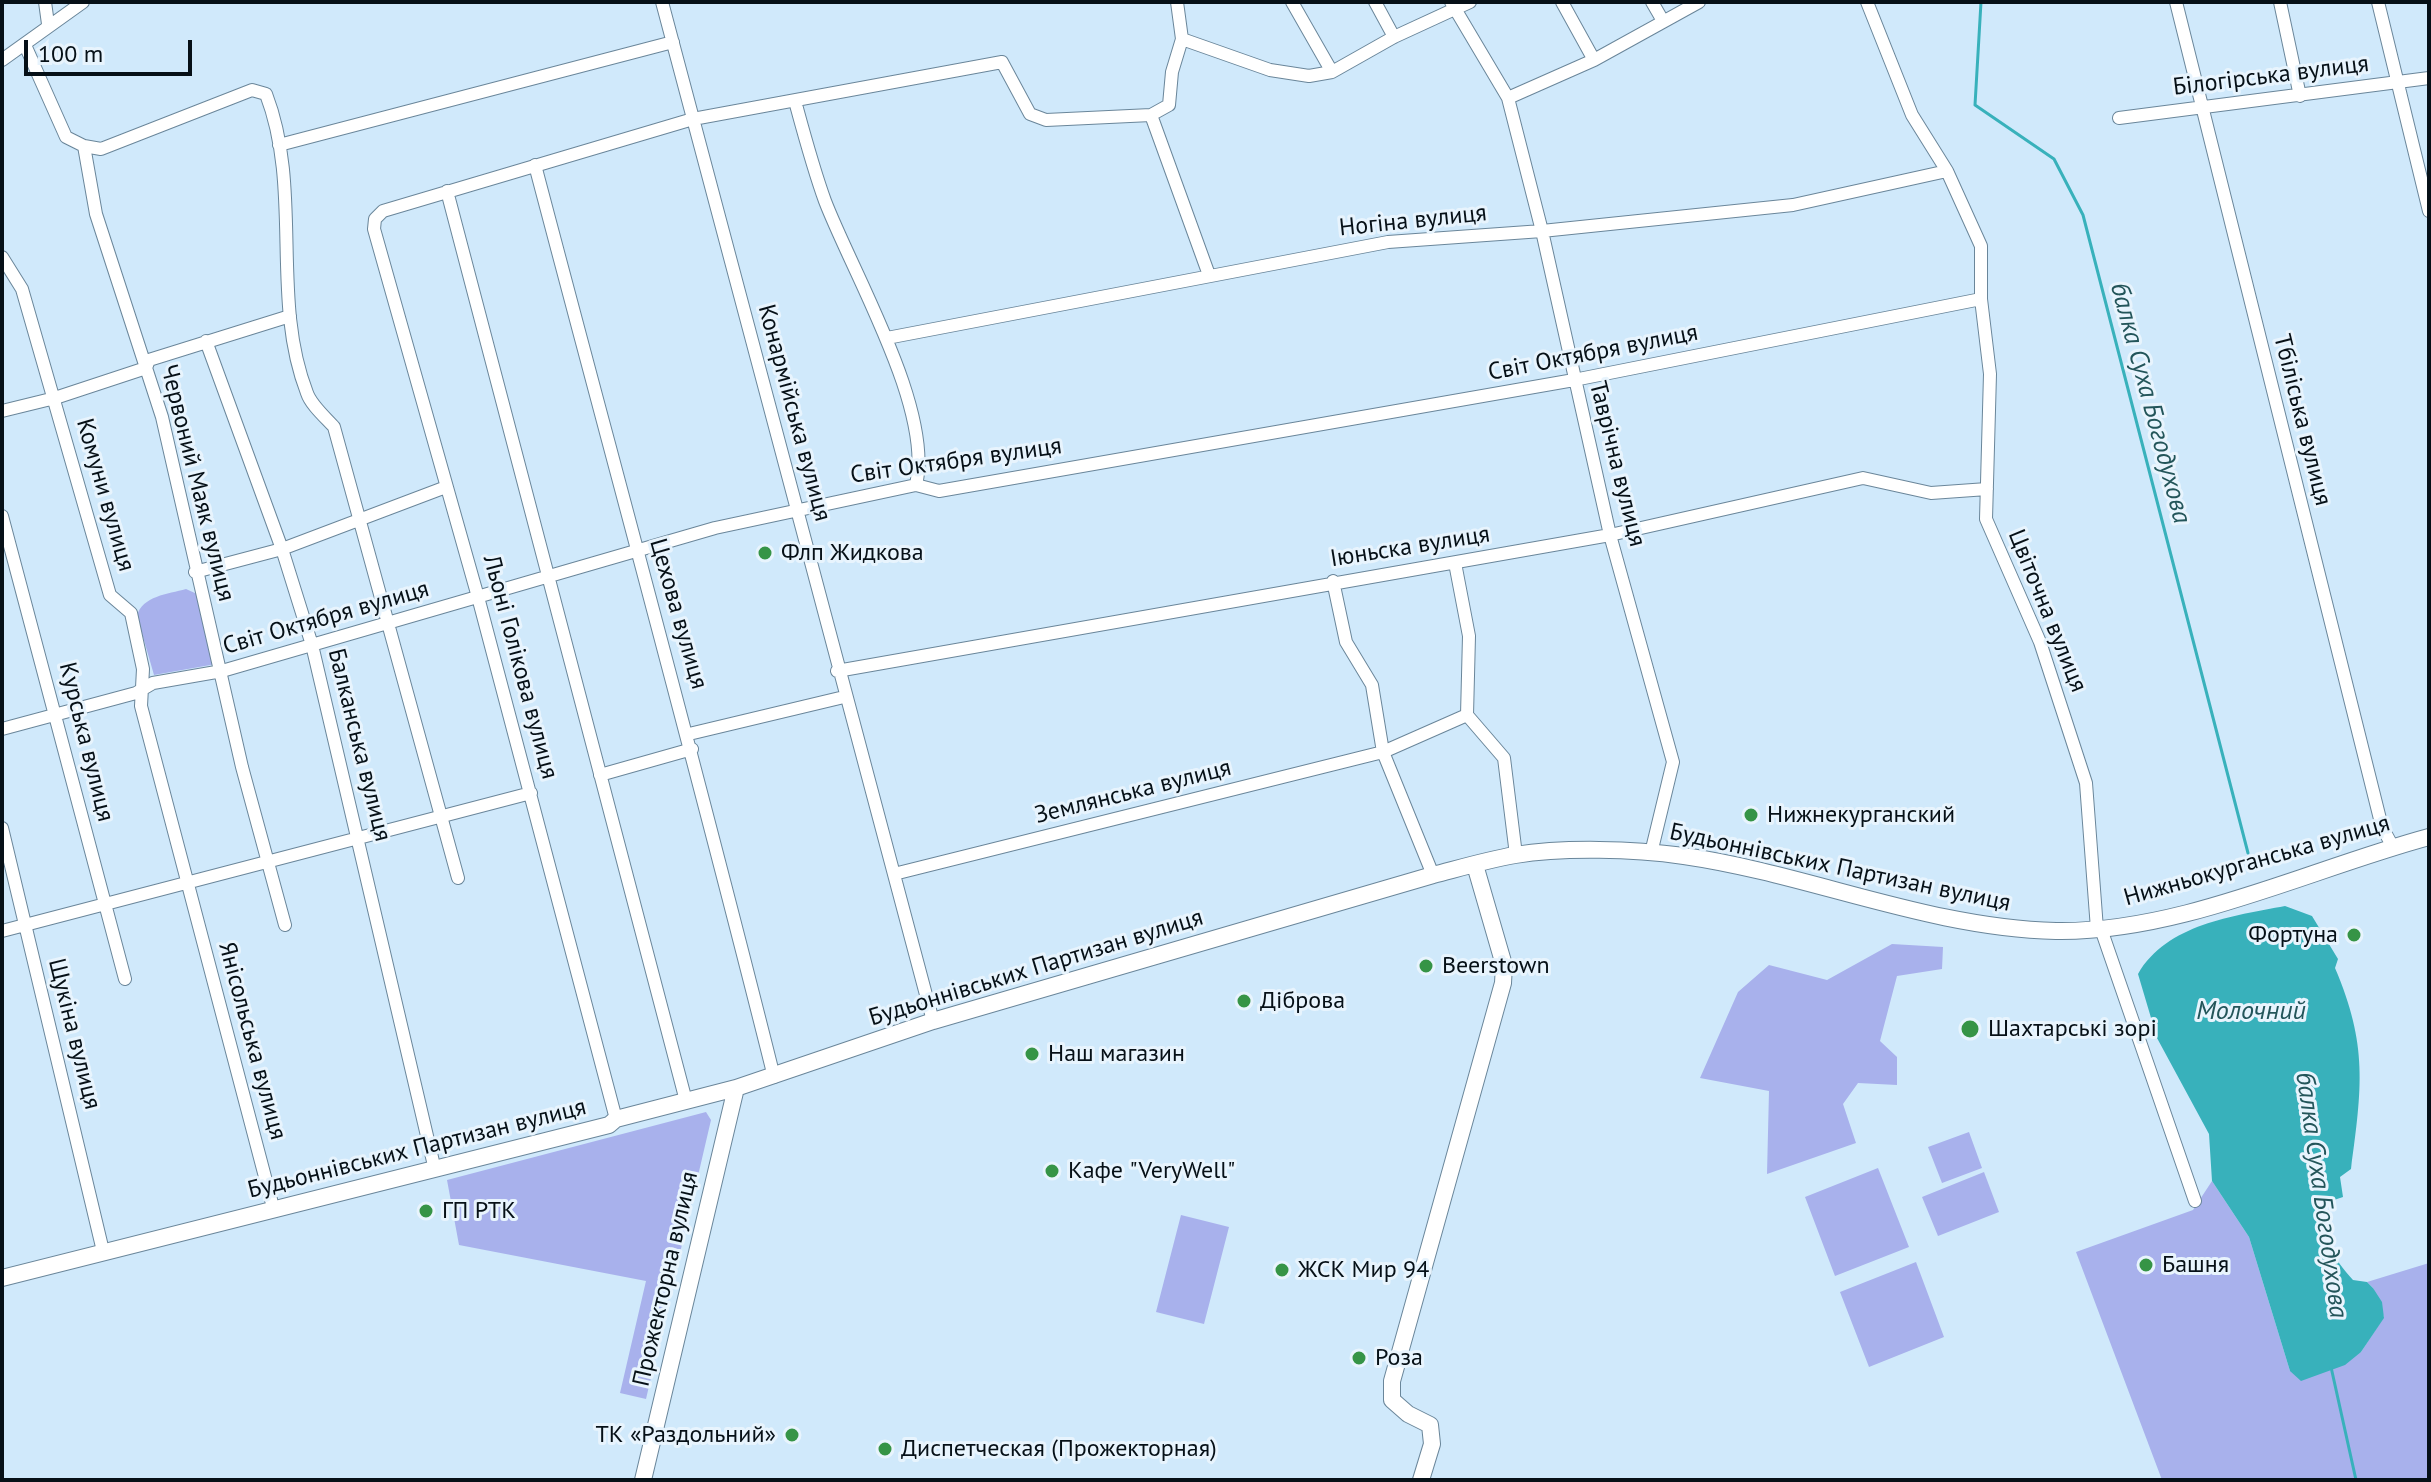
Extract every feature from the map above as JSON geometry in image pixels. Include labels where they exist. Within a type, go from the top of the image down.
[{"type":"main road","name":"Нижньокурганська вулиця","points":[[2099,929],[2199,908],[2429,837]]},
{"type":"main road","name":"Будьоннівських Партизан вулиця","points":[[2,1278],[609,1125],[616,1119],[774,1077],[933,1021],[1433,875],[1516,855],[1651,853],[1720,863],[1868,900],[2003,928],[2099,929]]},
{"type":"main road","points":[[1421,1480],[1433,1433],[1430,1425],[1408,1414],[1392,1400],[1392,1381],[1503,983],[1504,965],[1475,865]]},
{"type":"main road","name":"Прожекторна вулиця","points":[[643,1480],[736,1088]]},
{"type":"street","points":[[45,2],[48,24]]},
{"type":"street","points":[[2,60],[48,24],[83,2]]},
{"type":"street","name":"Конармійська вулиця","points":[[662,2],[837,671],[933,1021]]},
{"type":"street","points":[[686,1101],[447,191],[693,119],[1002,62],[1030,114],[1046,120],[1151,115],[1169,105],[1172,72],[1182,39],[1177,2]]},
{"type":"street","points":[[1292,2],[1332,72]]},
{"type":"street","points":[[1375,2],[1394,37]]},
{"type":"street","points":[[1182,39],[1270,70],[1309,76],[1332,72],[1453,5],[1470,2]]},
{"type":"street","points":[[1562,2],[1594,60]]},
{"type":"street","points":[[1652,2],[1663,21]]},
{"type":"street","points":[[1508,98],[1594,60],[1699,2]]},
{"type":"street","name":"Цвiточна вулиця","points":[[1867,2],[1912,115],[1947,171],[1981,246],[1981,299],[1990,374],[1986,519],[2040,642],[2086,783],[2099,929],[2195,1201]]},
{"type":"street","name":"Тбіліська вулиця","points":[[2176,2],[2382,827],[2393,847]]},
{"type":"street","points":[[2280,2],[2300,96]]},
{"type":"street","points":[[2378,2],[2429,211]]},
{"type":"street","name":"Таврічна вулиця","points":[[1453,5],[1508,98],[1542,231],[1610,535],[1673,762],[1651,853]]},
{"type":"street","points":[[279,145],[673,42]]},
{"type":"street","points":[[25,45],[66,137],[84,146],[101,149],[252,90],[263,91],[267,98],[279,145],[287,210],[290,316],[307,396],[334,427],[458,878]]},
{"type":"street","name":"Білогірська вулиця","points":[[2119,118],[2429,78]]},
{"type":"street","points":[[795,101],[826,202],[887,338],[921,444],[916,485]]},
{"type":"street","points":[[1151,115],[1209,275]]},
{"type":"street","name":"Червоний Маяк вулиця","points":[[84,146],[96,214],[162,417],[195,572],[285,925]]},
{"type":"street","name":"Цехова вулиця","points":[[535,165],[636,549],[689,734],[774,1077]]},
{"type":"street","name":"Ногіна вулиця","points":[[887,338],[1388,242],[1542,231],[1793,205],[1947,171]]},
{"type":"street","name":"Льоні Голікова вулиця","points":[[447,191],[383,211],[375,219],[374,229],[478,597],[616,1119]]},
{"type":"street","name":"Комуни вулиця","points":[[2,257],[22,289],[110,595],[131,613],[143,669],[141,706],[187,883]]},
{"type":"street","name":"Світ Октября вулиця","points":[[2,729],[142,690],[153,683],[222,671],[636,549],[796,508],[916,485],[939,491],[1574,380],[1981,299]]},
{"type":"street","points":[[2,411],[55,398],[146,368],[149,360],[290,316]]},
{"type":"street","name":"Балканська вулиця","points":[[206,341],[282,549],[312,645],[435,1170]]},
{"type":"street","name":"Iюньска вулиця","points":[[837,671],[1333,581],[1610,535],[1863,478],[1931,493],[1987,489]]},
{"type":"street","points":[[195,572],[282,549],[446,487]]},
{"type":"street","name":"Курська вулиця","points":[[2,516],[125,979]]},
{"type":"street","points":[[1455,563],[1469,636],[1467,715],[1504,758],[1516,855]]},
{"type":"street","points":[[1333,581],[1346,642],[1372,685],[1383,752],[1433,875]]},
{"type":"street","points":[[689,734],[844,697]]},
{"type":"street","name":"Землянська вулиця","points":[[894,874],[1383,752],[1467,715]]},
{"type":"street","points":[[600,775],[692,749]]},
{"type":"street","points":[[2,931],[531,793]]},
{"type":"street","name":"Щукіна вулиця","points":[[2,828],[103,1251]]},
{"type":"street","name":"Янісольська вулиця","points":[[187,883],[274,1211]]},
{"type":"shaded area","points":[[186,589],[197,594],[216,664],[154,675],[137,616],[150,600]]},
{"type":"shaded area","points":[[1892,944],[1943,947],[1942,969],[1897,976],[1880,1041],[1897,1057],[1897,1085],[1858,1083],[1843,1104],[1856,1143],[1767,1174],[1769,1091],[1700,1078],[1738,992],[1769,965],[1827,980]]},
{"type":"shaded area","points":[[706,1112],[711,1120],[646,1399],[620,1393],[646,1281],[459,1245],[447,1180]]},
{"type":"shaded area","points":[[1969,1132],[1982,1168],[1942,1183],[1928,1147]]},
{"type":"shaded area","points":[[1878,1168],[1909,1247],[1835,1276],[1805,1197]]},
{"type":"shaded area","points":[[1984,1172],[1999,1212],[1938,1236],[1922,1197]]},
{"type":"shaded area","points":[[2212,1181],[2249,1237],[2290,1371],[2361,1352],[2384,1317],[2373,1288],[2367,1282],[2429,1263],[2429,1480],[2162,1480],[2076,1252],[2193,1210]]},
{"type":"shaded area","points":[[1181,1215],[1229,1227],[1204,1324],[1156,1312]]},
{"type":"shaded area","points":[[1916,1262],[1944,1337],[1869,1367],[1840,1292]]},
{"type":"water","name":"Молочний","points":[[2285,906],[2312,916],[2338,959],[2335,968],[2353,1020],[2360,1067],[2351,1169],[2340,1177],[2343,1197],[2328,1202],[2323,1223],[2333,1254],[2353,1280],[2367,1282],[2373,1288],[2382,1302],[2384,1318],[2361,1352],[2345,1365],[2301,1381],[2290,1371],[2249,1237],[2212,1181],[2209,1134],[2157,1038],[2138,974],[2151,957],[2184,933],[2223,919]]},
{"type":"waterway","name":"балка Суха Богодухова","points":[[1981,2],[1975,105],[2054,159],[2083,215],[2248,853]]},
{"type":"waterway","name":"балка Суха Богодухова","points":[[2331,1367],[2356,1480]]},
{"type":"place","name":"Флп Жидкова","points":[[765,553]]},
{"type":"place","name":"Нижнекурганский","points":[[1751,815]]},
{"type":"place","name":"Фортуна","points":[[2354,935]]},
{"type":"place","name":"Beerstown","points":[[1426,966]]},
{"type":"place","name":"Діброва","points":[[1244,1001]]},
{"type":"place","name":"Шахтарські зорі","points":[[1970,1029]]},
{"type":"place","name":"Наш магазин","points":[[1032,1054]]},
{"type":"place","name":"Кафе \"VeryWell\"","points":[[1052,1171]]},
{"type":"place","name":"ГП РТК","points":[[426,1211]]},
{"type":"place","name":"Башня","points":[[2146,1265]]},
{"type":"place","name":"ЖСК Мир 94","points":[[1282,1270]]},
{"type":"place","name":"Роза","points":[[1359,1358]]},
{"type":"place","name":"ТК «Раздольний»","points":[[792,1435]]},
{"type":"place","name":"Диспетческая (Прожекторная)","points":[[885,1449]]}]
